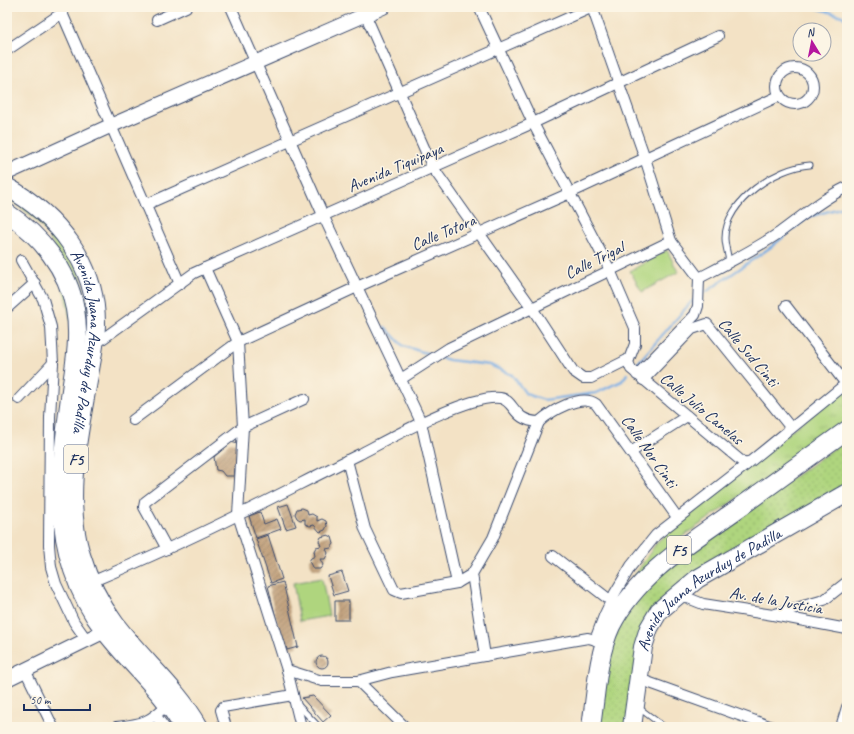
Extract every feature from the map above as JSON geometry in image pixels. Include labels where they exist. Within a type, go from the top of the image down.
[{"type":"highway","name":"Avenida Juana Azurduy de Padilla","points":[[7,187],[44,213],[60,229],[75,249],[89,281],[95,304],[96,323],[94,345],[78,442],[72,492],[75,530],[81,555],[110,628]]},
{"type":"highway","points":[[7,201],[32,220],[40,231],[48,251]]},
{"type":"highway","name":"Avenida Juana Azurduy de Padilla","points":[[7,213],[31,232],[48,251],[60,269],[72,296],[77,327],[76,351],[64,446],[60,508],[62,525],[73,571],[83,594],[183,727]]},
{"type":"highway","name":"F5","points":[[591,727],[602,656],[601,641],[625,603],[644,581],[677,552],[847,430]]},
{"type":"highway","name":"Avenida Juana Azurduy de Padilla","points":[[632,727],[643,647],[649,628],[659,611],[697,579],[847,494]]},
{"type":"highway","name":"Avenida Juana Azurduy de Padilla","points":[[167,705],[199,727]]},
{"type":"street","points":[[157,20],[186,7]]},
{"type":"street","points":[[231,7],[323,215],[422,422],[457,583]]},
{"type":"street","points":[[7,173],[110,126],[255,63],[364,11],[383,7]]},
{"type":"street","points":[[364,11],[433,168],[532,308],[573,371],[583,378],[591,378],[629,359],[635,344],[635,328],[610,270],[533,124],[479,7]]},
{"type":"street","points":[[145,205],[592,7],[645,158],[671,241],[699,278],[698,306],[695,315],[640,377]]},
{"type":"street","points":[[7,50],[62,13],[180,284]]},
{"type":"street","name":"Avenida Tiquipaya","points":[[94,345],[205,268],[533,124],[718,36]]},
{"type":"street","points":[[7,45],[18,43]]},
{"type":"street","name":"Calle Totora","points":[[133,420],[238,342],[357,287],[570,193],[779,96]]},
{"type":"street","points":[[699,278],[761,244],[835,192],[847,187]]},
{"type":"street","name":"Calle Trigal","points":[[401,379],[448,348],[671,241]]},
{"type":"street","points":[[21,260],[43,299],[51,327],[53,363],[50,425],[49,545],[51,567],[56,584],[74,622],[86,639]]},
{"type":"street","points":[[205,268],[238,342],[243,427],[238,516],[287,670],[301,727]]},
{"type":"street","points":[[7,308],[35,283]]},
{"type":"street","points":[[287,670],[322,681],[358,681],[392,672],[588,638],[601,641],[611,601],[631,566],[656,535],[846,384],[786,306]]},
{"type":"street","name":"Calle Sud Cinti","points":[[640,377],[692,329],[707,324],[791,428]]},
{"type":"street","name":"Calle Julio Canelas","points":[[629,359],[628,362],[632,369],[640,377],[746,465]]},
{"type":"street","points":[[19,399],[53,363]]},
{"type":"street","points":[[91,582],[238,516],[422,422],[476,401],[499,398],[505,400],[521,418],[528,422],[539,422],[493,538],[472,574],[457,583],[401,593],[394,590],[365,529],[348,460]]},
{"type":"street","points":[[167,549],[150,514],[144,507],[145,502],[243,427],[304,399]]},
{"type":"street","name":"Calle Nor Cinti","points":[[539,422],[548,414],[580,400],[590,399],[596,404],[677,517]]},
{"type":"street","points":[[631,452],[687,416]]},
{"type":"street","points":[[553,556],[611,601]]},
{"type":"street","points":[[472,574],[485,656]]},
{"type":"street","points":[[773,614],[824,600],[847,582]]},
{"type":"street","name":"Av. de la Justicia","points":[[678,594],[689,600],[703,604],[773,614],[847,629]]},
{"type":"street","points":[[7,678],[110,628]]},
{"type":"street","points":[[25,670],[53,727]]},
{"type":"street","points":[[639,679],[772,727]]},
{"type":"street","points":[[358,681],[405,727]]},
{"type":"street","points":[[226,727],[221,710],[223,706],[293,698]]},
{"type":"street","points":[[116,727],[143,723],[167,705]]},
{"type":"street","points":[[164,727],[167,705]]},
{"type":"street","points":[[841,727],[847,707]]},
{"type":"lane","points":[[729,262],[725,237],[729,219],[735,209],[760,184],[779,173],[797,166],[810,165]]},
{"type":"lane","points":[[293,698],[319,727]]},
{"type":"lane","points":[[634,705],[659,725],[664,727]]},
{"type":"green space","points":[[7,194],[40,216],[79,267],[91,326],[80,361],[53,245],[40,224],[21,207],[7,198]]},
{"type":"green space","points":[[667,250],[678,272],[642,292],[630,271]]},
{"type":"green space","points":[[847,387],[847,422],[672,544],[629,584],[657,542],[803,421]]},
{"type":"green space","points":[[847,439],[847,488],[658,606],[627,727],[599,727],[610,654],[615,636],[626,614],[663,572]]},
{"type":"green space","points":[[322,578],[329,616],[300,621],[293,583]]},
{"type":"building","points":[[231,442],[238,444],[234,476],[225,476],[221,471],[216,470],[214,457]]},
{"type":"building","points":[[288,504],[296,526],[286,529],[278,507]]},
{"type":"building","points":[[302,508],[307,510],[308,515],[312,514],[317,517],[317,521],[322,519],[326,521],[327,526],[325,530],[320,532],[314,525],[310,526],[305,524],[305,519],[300,520],[297,518],[295,514],[297,509]]},
{"type":"building","points":[[260,512],[264,524],[277,519],[281,529],[256,538],[249,516]]},
{"type":"building","points":[[268,535],[282,579],[271,583],[256,539]]},
{"type":"building","points":[[328,535],[332,537],[334,544],[331,548],[326,549],[328,553],[325,559],[320,559],[323,565],[320,569],[313,569],[309,561],[315,556],[314,551],[316,547],[321,546],[319,541],[321,537]]},
{"type":"building","points":[[342,572],[348,591],[334,595],[328,576]]},
{"type":"building","points":[[283,582],[298,647],[287,650],[285,642],[282,642],[268,586]]},
{"type":"building","points":[[335,601],[349,601],[349,620],[335,620]]},
{"type":"building","points":[[320,656],[324,656],[328,662],[324,668],[320,668],[316,664],[316,660]]},
{"type":"building","points":[[313,696],[331,715],[323,722],[302,698]]},
{"type":"waterway","points":[[814,7],[842,16],[847,20]]},
{"type":"waterway","points":[[706,292],[771,247],[808,217],[847,206]]},
{"type":"waterway","points":[[637,364],[692,301]]},
{"type":"waterway","points":[[385,327],[403,346],[433,355]]},
{"type":"waterway","points":[[439,357],[449,360],[490,365],[512,375],[526,394],[544,400],[596,393],[622,381],[627,374]]}]
